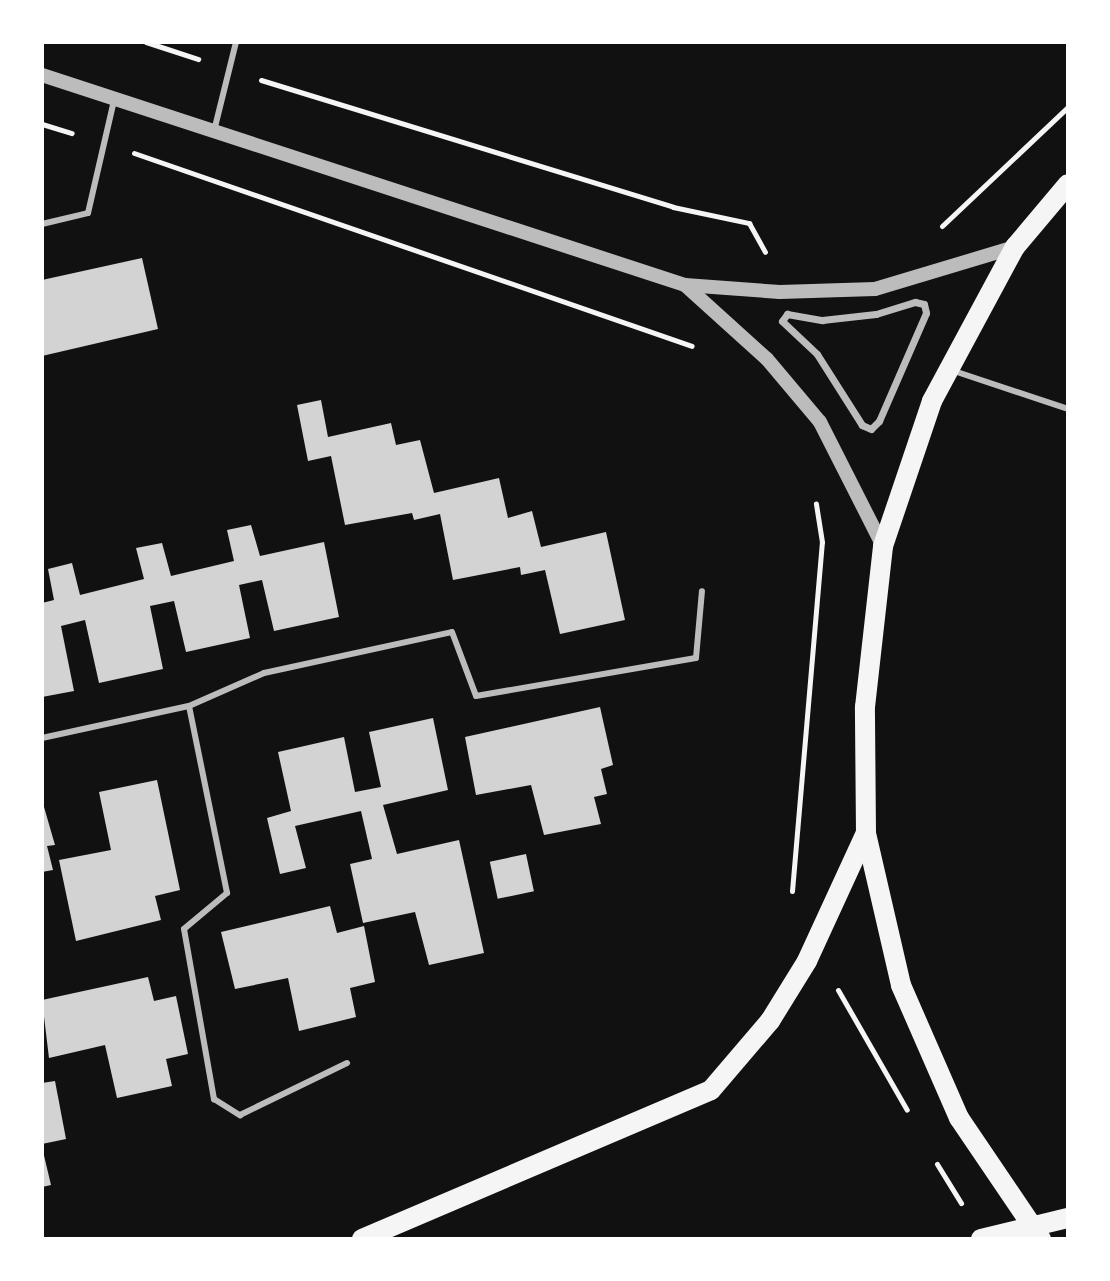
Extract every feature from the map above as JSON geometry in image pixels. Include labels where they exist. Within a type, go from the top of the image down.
[{"type":"main road","points":[[1041,1239],[959,1118],[901,985],[866,833],[865,707],[883,546],[947,369],[1015,247],[1068,184]]},
{"type":"main road","points":[[362,1239],[711,1090],[770,1021],[807,961],[866,833]]},
{"type":"main road","points":[[981,1239],[1068,1218]]},
{"type":"street","points":[[42,75],[685,285],[780,292],[875,289],[1015,247]]},
{"type":"street","points":[[685,285],[767,359],[820,422],[883,546]]},
{"type":"street","points":[[924,304],[926,313],[879,421],[871,429],[862,425],[817,354],[787,330],[782,321],[787,314],[822,320],[924,304]]},
{"type":"lane","points":[[214,131],[236,42]]},
{"type":"lane","points":[[42,224],[88,213],[100,142],[114,100]]},
{"type":"lane","points":[[947,369],[1068,409]]},
{"type":"lane","points":[[42,738],[189,706],[264,673],[452,632],[476,696],[696,658],[702,591]]},
{"type":"lane","points":[[189,706],[227,893],[184,929],[214,1099],[240,1115],[347,1063]]},
{"type":"path","points":[[146,42],[658,202],[749,223],[771,262]]},
{"type":"path","points":[[937,228],[950,222],[1068,107]]},
{"type":"path","points":[[42,124],[705,350]]},
{"type":"path","points":[[791,898],[822,542],[815,494]]},
{"type":"path","points":[[807,961],[842,994],[913,1122]]},
{"type":"path","points":[[934,1159],[948,1184]]},
{"type":"building","points":[[142,258],[158,329],[42,356],[42,280]]},
{"type":"building","points":[[321,400],[328,437],[391,423],[396,445],[420,440],[434,493],[499,478],[508,518],[532,511],[541,547],[606,532],[625,620],[560,634],[545,570],[521,575],[520,567],[453,580],[440,514],[414,520],[412,513],[345,525],[331,456],[308,461],[297,405]]},
{"type":"building","points":[[251,525],[260,556],[324,542],[339,617],[274,631],[262,580],[239,585],[250,638],[186,652],[174,601],[150,606],[163,669],[99,683],[85,620],[61,626],[74,691],[42,697],[42,603],[54,600],[48,569],[72,563],[80,595],[144,579],[136,548],[162,543],[171,576],[234,561],[227,530]]},
{"type":"building","points":[[600,707],[613,765],[601,769],[607,794],[594,797],[601,824],[544,835],[531,785],[476,795],[465,737]]},
{"type":"building","points":[[433,718],[448,790],[383,805],[397,854],[459,840],[484,953],[429,965],[415,912],[363,923],[350,864],[372,859],[361,811],[295,826],[306,868],[280,874],[267,818],[291,811],[278,752],[344,737],[355,792],[381,787],[369,732]]},
{"type":"building","points":[[157,780],[180,890],[155,896],[161,920],[76,941],[59,860],[111,850],[99,792]]},
{"type":"building","points":[[42,800],[55,845],[47,846],[53,870],[42,872]]},
{"type":"building","points":[[526,854],[534,891],[498,899],[490,862]]},
{"type":"building","points":[[330,906],[337,933],[364,926],[375,982],[350,988],[356,1017],[299,1031],[288,978],[235,989],[221,932]]},
{"type":"building","points":[[148,977],[154,1001],[176,996],[188,1054],[166,1059],[172,1086],[117,1098],[105,1045],[49,1058],[42,1000]]},
{"type":"building","points":[[55,1081],[66,1139],[42,1144],[42,1083]]},
{"type":"building","points":[[42,1147],[51,1185],[42,1187]]}]
